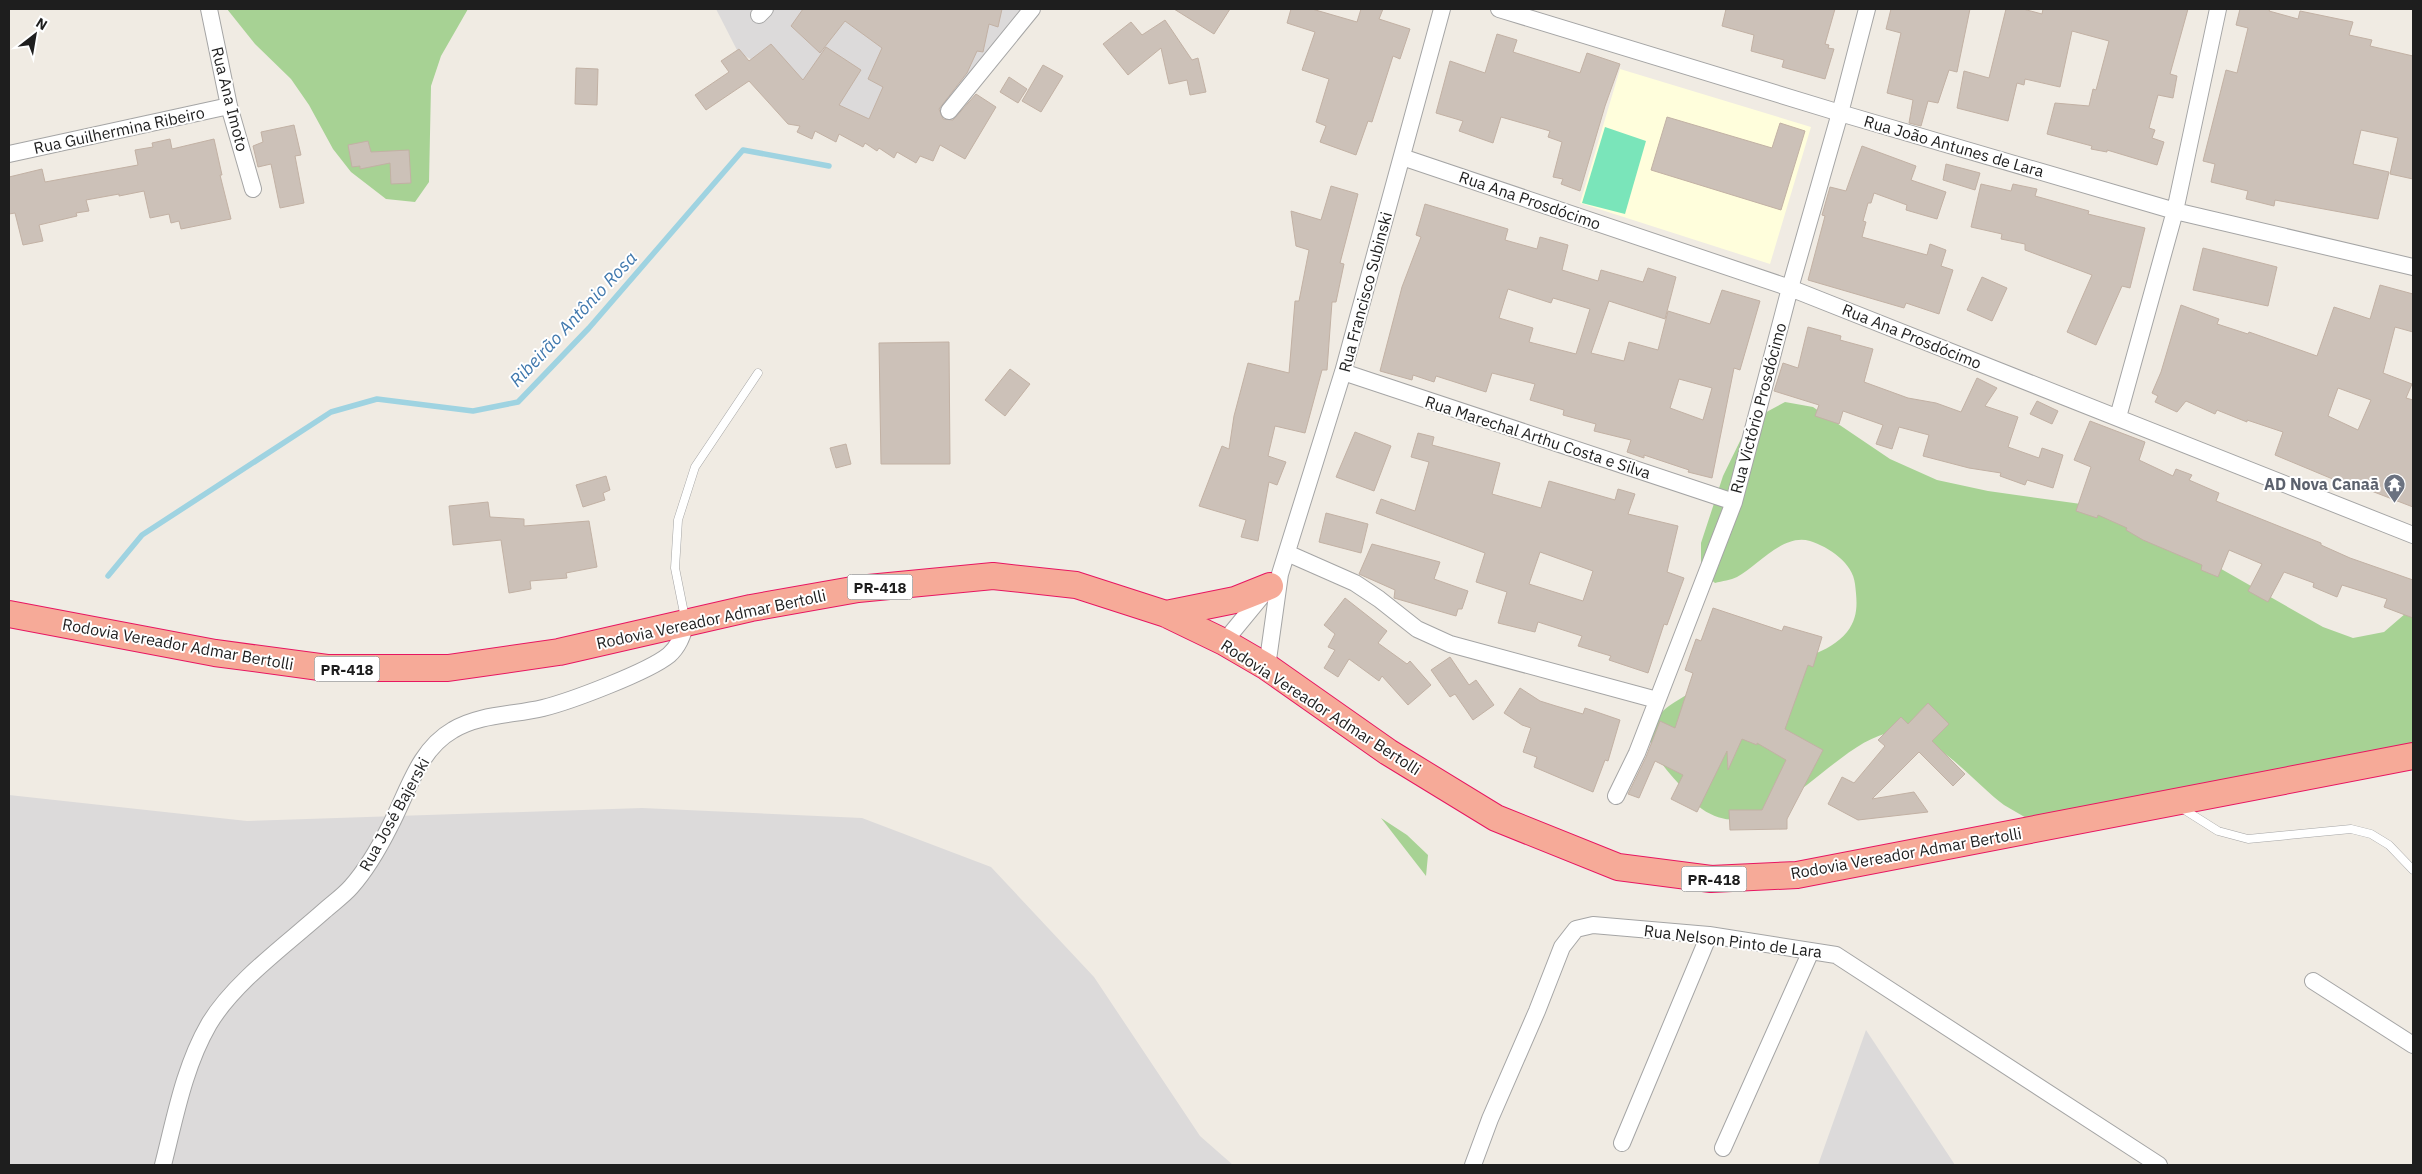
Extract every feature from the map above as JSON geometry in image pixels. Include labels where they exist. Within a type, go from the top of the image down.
[{"type":"highway","name":"Rodovia Vereador Admar Bertolli","points":[[9,614],[255,659],[326,668],[384,670],[448,668],[559,652],[751,608],[858,589],[993,576],[1076,585],[1166,614],[1224,642],[1266,667],[1388,752],[1496,818],[1618,867],[1710,879],[1797,875],[2413,756]]},
{"type":"highway","points":[[1166,614],[1235,600],[1275,580]]},
{"type":"street","name":"Rua Ana Imoto","points":[[209,9],[230,106],[253,189]]},
{"type":"street","points":[[949,111],[1032,9]]},
{"type":"street","name":"Rua Francisco Subinski","points":[[1224,642],[1275,580],[1287,553],[1343,372],[1442,9]]},
{"type":"street","name":"Rua João Antunes de Lara","points":[[1499,9],[1840,113],[2175,211],[2413,267]]},
{"type":"street","name":"Rua Victório Prosdócimo","points":[[1616,796],[1637,753],[1734,502],[1790,288],[1840,113],[1867,9]]},
{"type":"street","points":[[2118,417],[2175,211],[2218,9]]},
{"type":"street","name":"Rua Guilhermina Ribeiro","points":[[9,154],[230,106]]},
{"type":"street","name":"Rua Ana Prosdócimo","points":[[1402,156],[1790,288],[2413,535]]},
{"type":"street","name":"Rua Marechal Arthu Costa e Silva","points":[[1343,372],[1734,502]]},
{"type":"street","points":[[1287,553],[1355,583],[1417,629],[1450,644],[1657,700]]},
{"type":"street","name":"Rua Francisco Subinski","points":[[1266,667],[1275,580]]},
{"type":"street","name":"Rua José Bajerski","points":[[162,1165],[192,1059],[210,1023],[236,989],[350,888],[374,856],[391,825],[414,775],[432,747],[454,729],[483,719],[543,708],[575,698],[652,666],[669,655],[680,643],[686,624]]},
{"type":"street","name":"Rua Nelson Pinto de Lara","points":[[1473,1165],[1490,1119],[1562,948],[1576,928],[1593,925],[1709,935],[1836,955],[2159,1165]]},
{"type":"street","points":[[1622,1143],[1709,935]]},
{"type":"street","points":[[1723,1148],[1811,951]]},
{"type":"street","points":[[2313,981],[2413,1044]]},
{"type":"lane","points":[[686,624],[675,568],[678,520],[695,467],[758,373]]},
{"type":"lane","points":[[2172,803],[2218,831],[2248,839],[2350,829],[2371,834],[2388,845],[2413,870]]},
{"type":"shaded area","points":[[716,9],[1030,9],[914,150],[738,52]]},
{"type":"shaded area","points":[[1620,69],[1811,127],[1770,264],[1580,203]]},
{"type":"shaded area","points":[[9,795],[247,821],[642,808],[862,818],[991,867],[1094,977],[1200,1136],[1233,1165],[9,1165]]},
{"type":"shaded area","points":[[1866,1030],[1955,1165],[1818,1165]]},
{"type":"green space","points":[[227,9],[468,9],[441,56],[431,86],[429,182],[415,202],[386,199],[351,172],[333,149],[309,105],[291,79],[255,44]]},
{"type":"green space","points":[[1605,127],[1646,141],[1625,214],[1582,203]]},
{"type":"green space","points":[[1785,402],[1813,407],[1890,459],[1937,480],[1988,491],[2081,504],[2172,541],[2323,627],[2353,638],[2384,632],[2413,607],[2413,764],[2311,764],[2255,773],[2028,819],[2004,805],[1938,748],[1908,733],[1894,732],[1871,739],[1848,753],[1776,807],[1751,817],[1727,819],[1702,809],[1666,769],[1653,750],[1651,735],[1658,716],[1684,697],[1731,675],[1812,655],[1840,640],[1854,621],[1857,603],[1855,584],[1850,569],[1839,557],[1825,547],[1810,541],[1800,540],[1781,546],[1745,572],[1729,580],[1715,583],[1701,571],[1701,543],[1723,476],[1741,439],[1759,416]]},
{"type":"green space","points":[[1381,818],[1407,835],[1428,855],[1426,876]]},
{"type":"building","points":[[803,9],[1002,9],[998,27],[989,24],[983,52],[977,51],[967,73],[939,109],[943,119],[953,120],[976,94],[996,107],[965,159],[940,145],[933,161],[920,156],[916,163],[897,152],[894,158],[879,148],[877,151],[865,143],[863,147],[839,134],[836,142],[815,131],[812,139],[797,132],[800,126],[788,124],[749,81],[706,110],[695,95],[729,72],[721,61],[739,49],[749,61],[771,44],[803,80],[826,47],[861,70],[839,105],[869,119],[883,87],[868,79],[882,48],[845,21],[820,53],[791,26]]},
{"type":"building","points":[[1174,9],[1230,9],[1214,34]]},
{"type":"building","points":[[1291,9],[1312,9],[1357,22],[1361,9],[1383,9],[1379,19],[1410,29],[1400,59],[1393,56],[1372,122],[1368,121],[1356,155],[1320,142],[1326,126],[1316,122],[1329,79],[1302,70],[1315,32],[1287,23]]},
{"type":"building","points":[[1726,9],[1835,9],[1825,44],[1829,45],[1828,48],[1834,49],[1825,79],[1782,67],[1784,60],[1751,51],[1754,35],[1722,26]]},
{"type":"building","points":[[1891,9],[1970,9],[1957,72],[1949,70],[1938,103],[1928,101],[1921,126],[1909,123],[1913,100],[1887,93],[1901,33],[1886,29]]},
{"type":"building","points":[[2006,9],[2023,9],[2042,14],[2043,9],[2188,9],[2170,74],[2177,76],[2173,98],[2158,95],[2149,128],[2155,130],[2152,138],[2164,142],[2157,165],[2107,150],[2107,152],[2091,149],[2092,146],[2047,134],[2055,103],[2089,106],[2093,89],[2096,90],[2109,41],[2072,31],[2060,87],[2025,79],[2024,85],[2017,83],[2008,121],[1957,108],[1964,71],[1989,78]]},
{"type":"building","points":[[2240,9],[2270,9],[2269,11],[2298,19],[2300,11],[2353,22],[2349,35],[2372,40],[2370,46],[2413,56],[2413,179],[2390,174],[2398,138],[2361,130],[2353,164],[2389,172],[2378,219],[2275,200],[2274,206],[2246,199],[2248,191],[2211,182],[2215,164],[2203,161],[2226,70],[2237,73],[2248,28],[2236,25]]},
{"type":"building","points":[[1165,20],[1192,60],[1198,58],[1206,92],[1190,95],[1187,80],[1169,84],[1161,48],[1128,75],[1103,44],[1131,22],[1142,35]]},
{"type":"building","points":[[1497,34],[1517,40],[1513,52],[1580,73],[1587,53],[1620,64],[1605,106],[1580,191],[1561,184],[1563,179],[1553,177],[1562,142],[1548,137],[1550,131],[1501,117],[1493,143],[1459,131],[1463,121],[1436,113],[1450,61],[1485,73]]},
{"type":"building","points":[[1043,65],[1063,76],[1041,112],[1022,101]]},
{"type":"building","points":[[576,68],[598,69],[597,105],[575,104]]},
{"type":"building","points":[[1009,77],[1027,89],[1018,103],[1000,92]]},
{"type":"building","points":[[1667,117],[1772,148],[1780,123],[1805,131],[1781,210],[1651,170]]},
{"type":"building","points":[[294,125],[301,155],[295,156],[304,203],[280,208],[271,164],[258,167],[253,146],[263,142],[261,132]]},
{"type":"building","points":[[170,139],[172,149],[214,139],[222,175],[220,175],[231,219],[181,229],[179,221],[171,223],[169,214],[150,218],[144,191],[119,196],[119,194],[86,200],[89,211],[76,213],[77,216],[39,225],[43,241],[23,245],[15,213],[9,214],[9,177],[42,169],[45,182],[138,165],[135,150],[153,147],[152,143]]},
{"type":"building","points":[[368,141],[371,152],[409,150],[411,183],[391,184],[390,163],[360,169],[360,166],[352,167],[348,145]]},
{"type":"building","points":[[1862,146],[1916,166],[1911,180],[1946,192],[1937,219],[1906,210],[1907,205],[1874,193],[1871,203],[1868,203],[1863,221],[1866,222],[1862,237],[1927,255],[1930,244],[1946,250],[1941,266],[1953,270],[1939,314],[1906,303],[1904,308],[1808,280],[1825,216],[1822,215],[1830,187],[1846,191]]},
{"type":"building","points":[[1946,164],[1980,173],[1975,190],[1943,180]]},
{"type":"building","points":[[1981,184],[2011,191],[2013,184],[2037,189],[2035,196],[2089,211],[2088,214],[2145,228],[2130,288],[2122,286],[2096,345],[2067,332],[2092,275],[2025,250],[2025,244],[2001,239],[2002,234],[1971,227]]},
{"type":"building","points":[[1331,186],[1358,194],[1340,263],[1344,264],[1336,302],[1332,302],[1327,370],[1322,370],[1305,433],[1275,426],[1268,456],[1286,462],[1277,485],[1269,482],[1258,541],[1241,537],[1246,520],[1199,506],[1222,446],[1229,449],[1234,416],[1248,363],[1289,373],[1295,301],[1299,301],[1309,250],[1296,246],[1291,211],[1321,220]]},
{"type":"building","points":[[1425,204],[1508,229],[1505,240],[1537,249],[1540,237],[1568,245],[1562,270],[1598,281],[1601,270],[1643,282],[1648,268],[1676,277],[1665,319],[1609,301],[1591,353],[1624,361],[1629,342],[1658,350],[1668,311],[1710,324],[1722,290],[1760,301],[1740,370],[1734,368],[1712,478],[1688,472],[1689,470],[1644,455],[1644,458],[1627,452],[1631,440],[1594,431],[1596,424],[1563,415],[1564,410],[1530,400],[1535,384],[1492,373],[1486,392],[1436,376],[1434,382],[1413,375],[1412,380],[1380,371],[1402,287],[1421,237],[1416,235]],"holes":[[[1508,289],[1551,303],[1553,298],[1590,309],[1576,354],[1529,342],[1533,328],[1499,318]],[[1679,379],[1712,388],[1703,420],[1670,408]]]},
{"type":"building","points":[[2203,248],[2277,267],[2268,306],[2193,290]]},
{"type":"building","points":[[1982,277],[2007,288],[1992,321],[1967,310]]},
{"type":"building","points":[[2380,285],[2413,294],[2413,332],[2395,327],[2383,373],[2412,384],[2406,398],[2413,400],[2413,507],[2361,487],[2359,490],[2275,455],[2283,432],[2247,420],[2247,422],[2217,410],[2215,414],[2186,401],[2177,412],[2155,402],[2158,396],[2152,393],[2161,372],[2181,305],[2219,319],[2217,324],[2248,334],[2249,332],[2317,356],[2334,307],[2370,319]],"holes":[[[2338,388],[2371,400],[2358,430],[2328,416]]]},
{"type":"building","points":[[1808,327],[1841,336],[1840,340],[1873,349],[1864,382],[1908,398],[1936,403],[1961,412],[1977,378],[1997,388],[1985,406],[2018,417],[2008,447],[2039,458],[2042,448],[2063,455],[2053,488],[2027,480],[2025,485],[2000,476],[2001,473],[1969,468],[1923,456],[1929,435],[1899,427],[1892,449],[1876,444],[1883,425],[1843,411],[1839,424],[1815,416],[1819,405],[1774,391],[1783,363],[1798,368]]},
{"type":"building","points":[[949,342],[950,464],[881,464],[879,343]]},
{"type":"building","points":[[1010,369],[1030,384],[1005,416],[985,400]]},
{"type":"building","points":[[2037,401],[2058,411],[2052,424],[2030,414]]},
{"type":"building","points":[[2090,421],[2145,442],[2139,460],[2173,476],[2176,469],[2192,475],[2189,480],[2219,493],[2216,501],[2321,543],[2321,545],[2350,558],[2413,580],[2413,618],[2384,607],[2387,599],[2342,585],[2337,597],[2313,587],[2314,583],[2284,572],[2268,602],[2248,591],[2262,564],[2229,550],[2218,577],[2201,570],[2202,565],[2143,540],[2126,530],[2127,528],[2098,515],[2097,518],[2076,511],[2091,467],[2074,460]]},
{"type":"building","points":[[1355,432],[1391,446],[1374,491],[1336,477]]},
{"type":"building","points":[[1418,433],[1434,437],[1432,445],[1500,463],[1492,494],[1541,508],[1549,481],[1615,500],[1618,489],[1635,494],[1628,514],[1678,526],[1667,572],[1684,578],[1667,625],[1664,624],[1648,673],[1609,660],[1611,656],[1578,646],[1582,636],[1538,622],[1535,632],[1498,623],[1507,592],[1476,582],[1485,553],[1376,513],[1381,499],[1415,511],[1429,462],[1411,457]],"holes":[[[1540,552],[1593,571],[1583,601],[1529,584]]]},
{"type":"building","points":[[846,444],[851,464],[836,468],[830,448]]},
{"type":"building","points":[[606,476],[610,490],[603,493],[605,500],[583,507],[576,485]]},
{"type":"building","points":[[488,502],[490,517],[524,519],[524,526],[589,521],[597,567],[566,573],[567,578],[530,581],[531,589],[509,593],[501,540],[453,545],[449,506]]},
{"type":"building","points":[[1326,513],[1368,524],[1361,553],[1319,542]]},
{"type":"building","points":[[1372,544],[1440,562],[1434,579],[1468,591],[1462,609],[1458,609],[1456,616],[1394,598],[1395,590],[1359,574]]},
{"type":"building","points":[[1345,598],[1387,631],[1378,643],[1407,664],[1410,661],[1431,685],[1408,705],[1382,676],[1379,681],[1349,659],[1338,677],[1324,668],[1335,650],[1328,647],[1335,634],[1324,625]]},
{"type":"building","points":[[1713,608],[1782,631],[1784,626],[1822,637],[1813,667],[1808,665],[1785,729],[1823,750],[1787,819],[1787,829],[1730,830],[1729,810],[1762,810],[1786,760],[1757,743],[1757,745],[1742,739],[1728,770],[1727,751],[1697,812],[1671,799],[1683,775],[1655,761],[1639,798],[1628,794],[1646,757],[1660,721],[1675,728],[1693,673],[1685,670],[1696,639],[1701,641]]},
{"type":"building","points":[[1450,657],[1469,685],[1476,680],[1494,705],[1473,720],[1455,694],[1450,697],[1431,670]]},
{"type":"building","points":[[1520,688],[1540,701],[1583,714],[1585,708],[1620,720],[1608,761],[1605,760],[1593,792],[1534,767],[1537,757],[1523,752],[1531,728],[1522,725],[1504,713]]},
{"type":"building","points":[[1928,703],[1949,724],[1932,741],[1965,774],[1953,786],[1919,752],[1872,799],[1914,792],[1928,812],[1858,820],[1828,804],[1842,777],[1854,783],[1885,746],[1878,740],[1901,717],[1908,724]]},
{"type":"waterway","name":"Ribeirão Antônio Rosa","points":[[108,576],[142,535],[331,412],[377,399],[473,411],[518,402],[589,328],[743,150],[829,166]]},
{"type":"place","name":"AD Nova Canaã","points":[[2395,503]]}]
